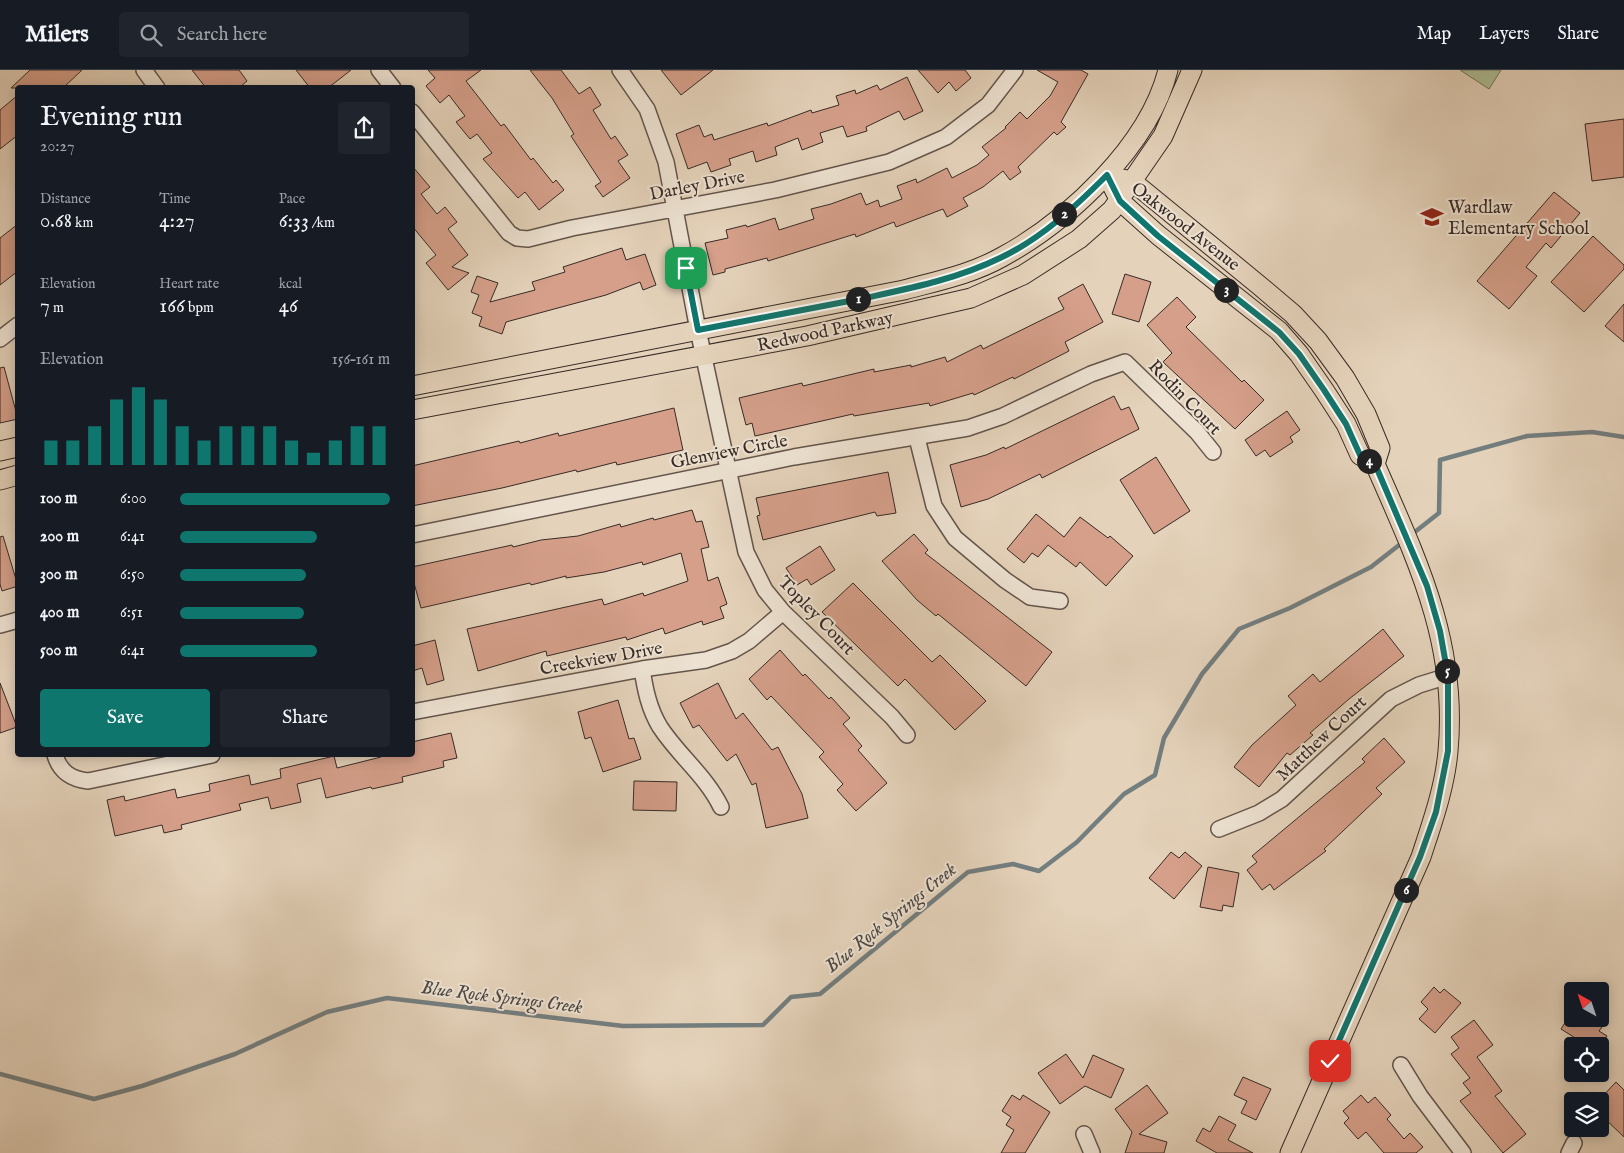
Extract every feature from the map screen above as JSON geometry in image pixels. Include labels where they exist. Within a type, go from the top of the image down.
[{"type":"main road","name":"Redwood Parkway","points":[[415,385],[885,294],[954,277],[1001,258],[1041,232],[1080,202],[1107,175],[1133,141],[1156,102],[1168,70]]},
{"type":"main road","name":"Redwood Parkway","points":[[415,409],[704,355],[907,314],[971,298],[1023,275],[1079,239],[1112,210],[1134,182],[1164,136],[1192,70]]},
{"type":"main road","name":"Oakwood Avenue","points":[[1107,175],[1134,182],[1293,314],[1318,341],[1345,378],[1366,414],[1380,448],[1375,464]]},
{"type":"main road","name":"Oakwood Avenue","points":[[1107,175],[1120,201],[1158,236],[1279,332],[1299,354],[1346,424],[1360,455],[1375,464],[1427,586],[1440,631],[1448,676],[1448,751],[1436,812],[1420,857],[1290,1153]]},
{"type":"main road","points":[[0,451],[15,448]]},
{"type":"main road","points":[[0,480],[15,476]]},
{"type":"street","points":[[144,70],[155,85]]},
{"type":"street","points":[[379,70],[391,85]]},
{"type":"street","name":"Topley Court","points":[[620,70],[647,109],[666,162],[698,330],[746,552],[765,590],[783,612],[892,717],[907,735]]},
{"type":"street","name":"Darley Drive","points":[[415,116],[509,233],[517,238],[528,239],[775,190],[889,162],[946,137],[988,104],[1015,70]]},
{"type":"street","points":[[0,339],[15,327]]},
{"type":"street","name":"Rodin Court","points":[[1050,395],[1092,374],[1125,362],[1197,432],[1213,452]]},
{"type":"street","name":"Glenview Circle","points":[[415,534],[794,458],[968,428],[1050,395]]},
{"type":"street","points":[[917,438],[927,485],[934,506],[955,538],[1005,580],[1030,596],[1060,601]]},
{"type":"street","name":"Creekview Drive","points":[[415,711],[642,668],[706,660],[732,651],[766,629],[783,612]]},
{"type":"street","points":[[642,668],[650,708],[660,726],[714,792],[721,807]]},
{"type":"street","name":"Matthew Court","points":[[1219,830],[1282,800],[1391,699],[1419,686],[1448,676]]},
{"type":"street","points":[[56,757],[57,762],[70,777],[88,781],[202,757]]},
{"type":"street","points":[[1401,1065],[1420,1096],[1463,1153]]},
{"type":"street","points":[[1084,1134],[1092,1153]]},
{"type":"green space","points":[[1460,70],[1501,70],[1489,89]]},
{"type":"building","points":[[30,70],[82,70],[66,85],[15,85],[15,88],[11,88]]},
{"type":"building","points":[[192,70],[239,70],[247,81],[242,85],[204,85]]},
{"type":"building","points":[[296,70],[351,70],[332,85],[308,85]]},
{"type":"building","points":[[428,70],[481,70],[466,81],[501,126],[504,124],[531,160],[533,158],[553,183],[556,180],[564,190],[539,210],[525,192],[518,198],[483,159],[492,153],[477,134],[470,139],[456,122],[465,116],[449,95],[440,103],[426,86],[435,78]]},
{"type":"building","points":[[530,70],[561,70],[579,94],[590,87],[601,105],[593,110],[611,139],[615,136],[628,155],[618,161],[630,178],[603,197],[595,186],[601,182],[571,136],[574,134],[552,98]]},
{"type":"building","points":[[661,70],[713,70],[681,95]]},
{"type":"building","points":[[918,70],[965,70],[971,78],[956,91],[949,82],[938,93]]},
{"type":"building","points":[[1037,70],[1081,70],[1088,74],[1061,122],[1066,127],[1057,135],[1054,132],[1018,167],[1021,172],[1010,180],[1003,171],[983,187],[963,198],[968,206],[947,217],[943,209],[896,227],[894,222],[856,237],[855,234],[768,261],[767,258],[725,269],[725,272],[713,275],[705,243],[728,238],[726,230],[746,225],[747,227],[775,218],[779,230],[814,219],[811,209],[861,193],[866,205],[878,200],[880,207],[902,199],[897,186],[916,179],[917,183],[947,168],[952,178],[977,165],[989,155],[982,147],[1006,128],[1020,112],[1027,119],[1050,96],[1058,82]]},
{"type":"building","points":[[907,77],[923,111],[904,120],[899,111],[866,127],[867,131],[847,137],[843,126],[820,133],[823,142],[802,150],[798,138],[775,147],[777,155],[756,162],[753,151],[729,159],[731,165],[711,172],[707,162],[688,169],[676,134],[699,125],[704,137],[712,134],[714,140],[767,123],[768,126],[811,110],[812,113],[839,105],[836,96],[855,90],[856,94],[877,85],[880,90]]},
{"type":"building","points":[[15,98],[15,137],[0,149],[0,110]]},
{"type":"building","points":[[1624,119],[1624,177],[1592,181],[1585,124]]},
{"type":"building","points":[[415,170],[430,187],[421,194],[437,214],[445,207],[457,222],[448,229],[468,255],[452,267],[469,273],[448,290],[426,263],[436,255],[415,230]]},
{"type":"building","points":[[1554,192],[1580,213],[1551,248],[1546,243],[1526,267],[1537,276],[1509,309],[1477,281]]},
{"type":"building","points":[[15,226],[15,273],[0,285],[0,238]]},
{"type":"building","points":[[1593,236],[1624,265],[1624,269],[1584,312],[1551,282]]},
{"type":"building","points":[[622,248],[626,260],[645,254],[656,285],[643,290],[640,282],[606,295],[506,322],[502,334],[479,326],[482,317],[472,313],[479,295],[471,292],[477,276],[498,283],[490,302],[535,290],[532,282],[565,272],[563,267]]},
{"type":"building","points":[[1125,274],[1151,282],[1139,322],[1112,314]]},
{"type":"building","points":[[1083,284],[1103,322],[1065,342],[1069,351],[1014,379],[1013,377],[974,395],[973,393],[930,406],[929,403],[854,416],[853,414],[755,436],[752,423],[746,425],[739,398],[802,383],[803,386],[874,369],[874,372],[911,365],[911,367],[945,357],[947,362],[981,345],[983,349],[1064,309],[1058,298]]},
{"type":"building","points":[[1177,297],[1196,317],[1186,327],[1242,382],[1244,380],[1264,400],[1235,429],[1163,362],[1172,353],[1147,325]]},
{"type":"building","points":[[1624,304],[1624,342],[1605,326]]},
{"type":"building","points":[[4,367],[15,408],[15,420],[0,423],[0,368]]},
{"type":"building","points":[[1114,396],[1121,410],[1129,407],[1139,429],[1042,478],[1040,474],[988,499],[961,507],[950,465],[986,455],[1004,447],[1005,449]]},
{"type":"building","points":[[674,408],[683,450],[617,465],[616,462],[577,472],[576,470],[502,488],[415,505],[415,465],[558,433],[559,436]]},
{"type":"building","points":[[1287,411],[1300,430],[1290,437],[1293,442],[1270,457],[1265,450],[1256,456],[1245,440]]},
{"type":"building","points":[[1156,457],[1190,511],[1154,534],[1120,480]]},
{"type":"building","points":[[888,472],[896,513],[877,516],[875,512],[763,540],[757,516],[760,515],[756,498]]},
{"type":"building","points":[[692,510],[696,522],[702,521],[709,547],[701,549],[708,581],[718,577],[727,604],[720,607],[724,618],[703,625],[702,621],[665,634],[663,628],[627,640],[626,637],[547,656],[546,651],[478,671],[467,629],[602,599],[604,605],[643,593],[644,596],[688,581],[681,553],[643,565],[642,562],[604,572],[566,578],[566,576],[421,608],[415,587],[415,566],[512,545],[513,547],[541,540],[578,536],[620,524],[621,527],[653,518],[654,520]]},
{"type":"building","points":[[1036,514],[1064,537],[1080,517],[1108,538],[1110,536],[1133,556],[1106,586],[1080,562],[1076,567],[1048,545],[1038,557],[1032,553],[1024,563],[1007,549]]},
{"type":"building","points":[[914,534],[928,550],[925,553],[1052,652],[1026,686],[938,614],[936,616],[917,600],[882,561]]},
{"type":"building","points":[[3,536],[15,576],[15,587],[2,591],[0,584],[0,537]]},
{"type":"building","points":[[820,546],[835,570],[811,585],[807,579],[797,585],[786,568]]},
{"type":"building","points":[[853,583],[932,662],[940,655],[986,701],[955,730],[905,679],[898,686],[822,612]]},
{"type":"building","points":[[1383,629],[1404,656],[1349,699],[1310,733],[1313,735],[1290,755],[1287,753],[1259,787],[1234,767],[1252,745],[1296,705],[1288,696],[1313,674],[1320,682]]},
{"type":"building","points":[[435,640],[444,680],[427,685],[422,668],[415,670],[415,645]]},
{"type":"building","points":[[780,650],[803,676],[805,674],[829,699],[831,697],[850,718],[843,724],[862,746],[858,750],[887,783],[856,811],[837,790],[843,784],[819,757],[824,752],[771,696],[767,700],[749,679]]},
{"type":"building","points":[[0,683],[15,722],[15,728],[0,733]]},
{"type":"building","points":[[718,683],[736,719],[743,713],[772,750],[778,747],[802,794],[808,818],[766,828],[756,783],[752,785],[736,754],[727,761],[699,725],[693,728],[680,703]]},
{"type":"building","points":[[618,700],[629,739],[634,738],[641,759],[603,772],[591,737],[585,739],[578,712]]},
{"type":"building","points":[[451,733],[457,758],[443,761],[444,767],[402,777],[403,782],[372,789],[371,787],[326,798],[321,778],[297,784],[301,802],[271,809],[268,797],[239,804],[241,810],[181,825],[182,829],[164,833],[162,825],[115,836],[107,800],[124,796],[125,801],[175,789],[177,798],[210,791],[209,784],[249,775],[251,785],[281,778],[280,769],[330,757],[334,757],[337,768],[381,757],[415,757],[415,741]]},
{"type":"building","points":[[1384,738],[1405,762],[1376,788],[1382,794],[1324,849],[1326,851],[1274,890],[1270,884],[1262,890],[1247,870],[1257,862],[1252,856],[1365,762],[1362,759]]},
{"type":"building","points":[[634,781],[677,782],[676,811],[633,810]]},
{"type":"building","points":[[1171,852],[1179,858],[1185,852],[1202,866],[1174,899],[1149,878]]},
{"type":"building","points":[[1208,867],[1239,873],[1233,907],[1223,905],[1222,911],[1200,907]]},
{"type":"building","points":[[1434,987],[1440,993],[1444,989],[1461,1003],[1435,1033],[1419,1019],[1428,1009],[1421,1002]]},
{"type":"building","points":[[1474,1020],[1493,1045],[1477,1057],[1502,1091],[1495,1096],[1526,1134],[1503,1153],[1460,1101],[1471,1093],[1463,1083],[1470,1078],[1451,1054],[1459,1048],[1451,1037]]},
{"type":"building","points":[[1564,1024],[1564,1028],[1601,1028],[1599,1031],[1607,1036],[1574,1037],[1561,1029]]},
{"type":"building","points":[[1066,1054],[1083,1078],[1093,1055],[1124,1069],[1111,1098],[1085,1086],[1060,1104],[1038,1073]]},
{"type":"building","points":[[1243,1077],[1271,1089],[1256,1120],[1241,1113],[1247,1101],[1234,1095]]},
{"type":"building","points":[[1616,1082],[1624,1090],[1624,1137],[1609,1123],[1609,1092],[1607,1092]]},
{"type":"building","points":[[1147,1085],[1168,1113],[1139,1134],[1167,1142],[1164,1153],[1125,1153],[1132,1132],[1115,1109]]},
{"type":"building","points":[[1012,1095],[1020,1100],[1023,1095],[1050,1112],[1025,1153],[1001,1153],[1014,1130],[1006,1125],[1011,1117],[1002,1111]]},
{"type":"building","points":[[1361,1095],[1368,1103],[1375,1097],[1391,1115],[1387,1119],[1404,1139],[1410,1133],[1423,1147],[1416,1153],[1384,1153],[1366,1132],[1358,1139],[1344,1123],[1349,1118],[1343,1111]]},
{"type":"building","points":[[1219,1116],[1236,1125],[1228,1140],[1253,1153],[1217,1153],[1196,1141],[1203,1128],[1210,1132]]},
{"type":"waterway","name":"Blue Rock Springs Creek","points":[[1411,535],[1439,513],[1440,460],[1527,436],[1592,432],[1624,437]]},
{"type":"waterway","name":"Blue Rock Springs Creek","points":[[0,1074],[94,1099],[142,1086],[235,1054],[327,1012],[387,998],[623,1026],[763,1025],[791,997],[820,994],[968,872],[1013,864],[1039,871],[1077,842],[1124,794],[1155,775],[1164,738],[1202,674],[1239,629],[1290,608],[1371,567],[1403,542]]},
{"type":"place","name":"Wardlaw Elementary School","points":[[1432,217]]},
{"type":"route","points":[[686,268],[698,330],[904,290],[954,277],[1001,258],[1041,232],[1080,202],[1107,175],[1120,201],[1158,236],[1279,332],[1299,354],[1346,424],[1360,455],[1375,464],[1427,586],[1440,631],[1448,676],[1448,751],[1436,812],[1420,857],[1330,1061]]}]
